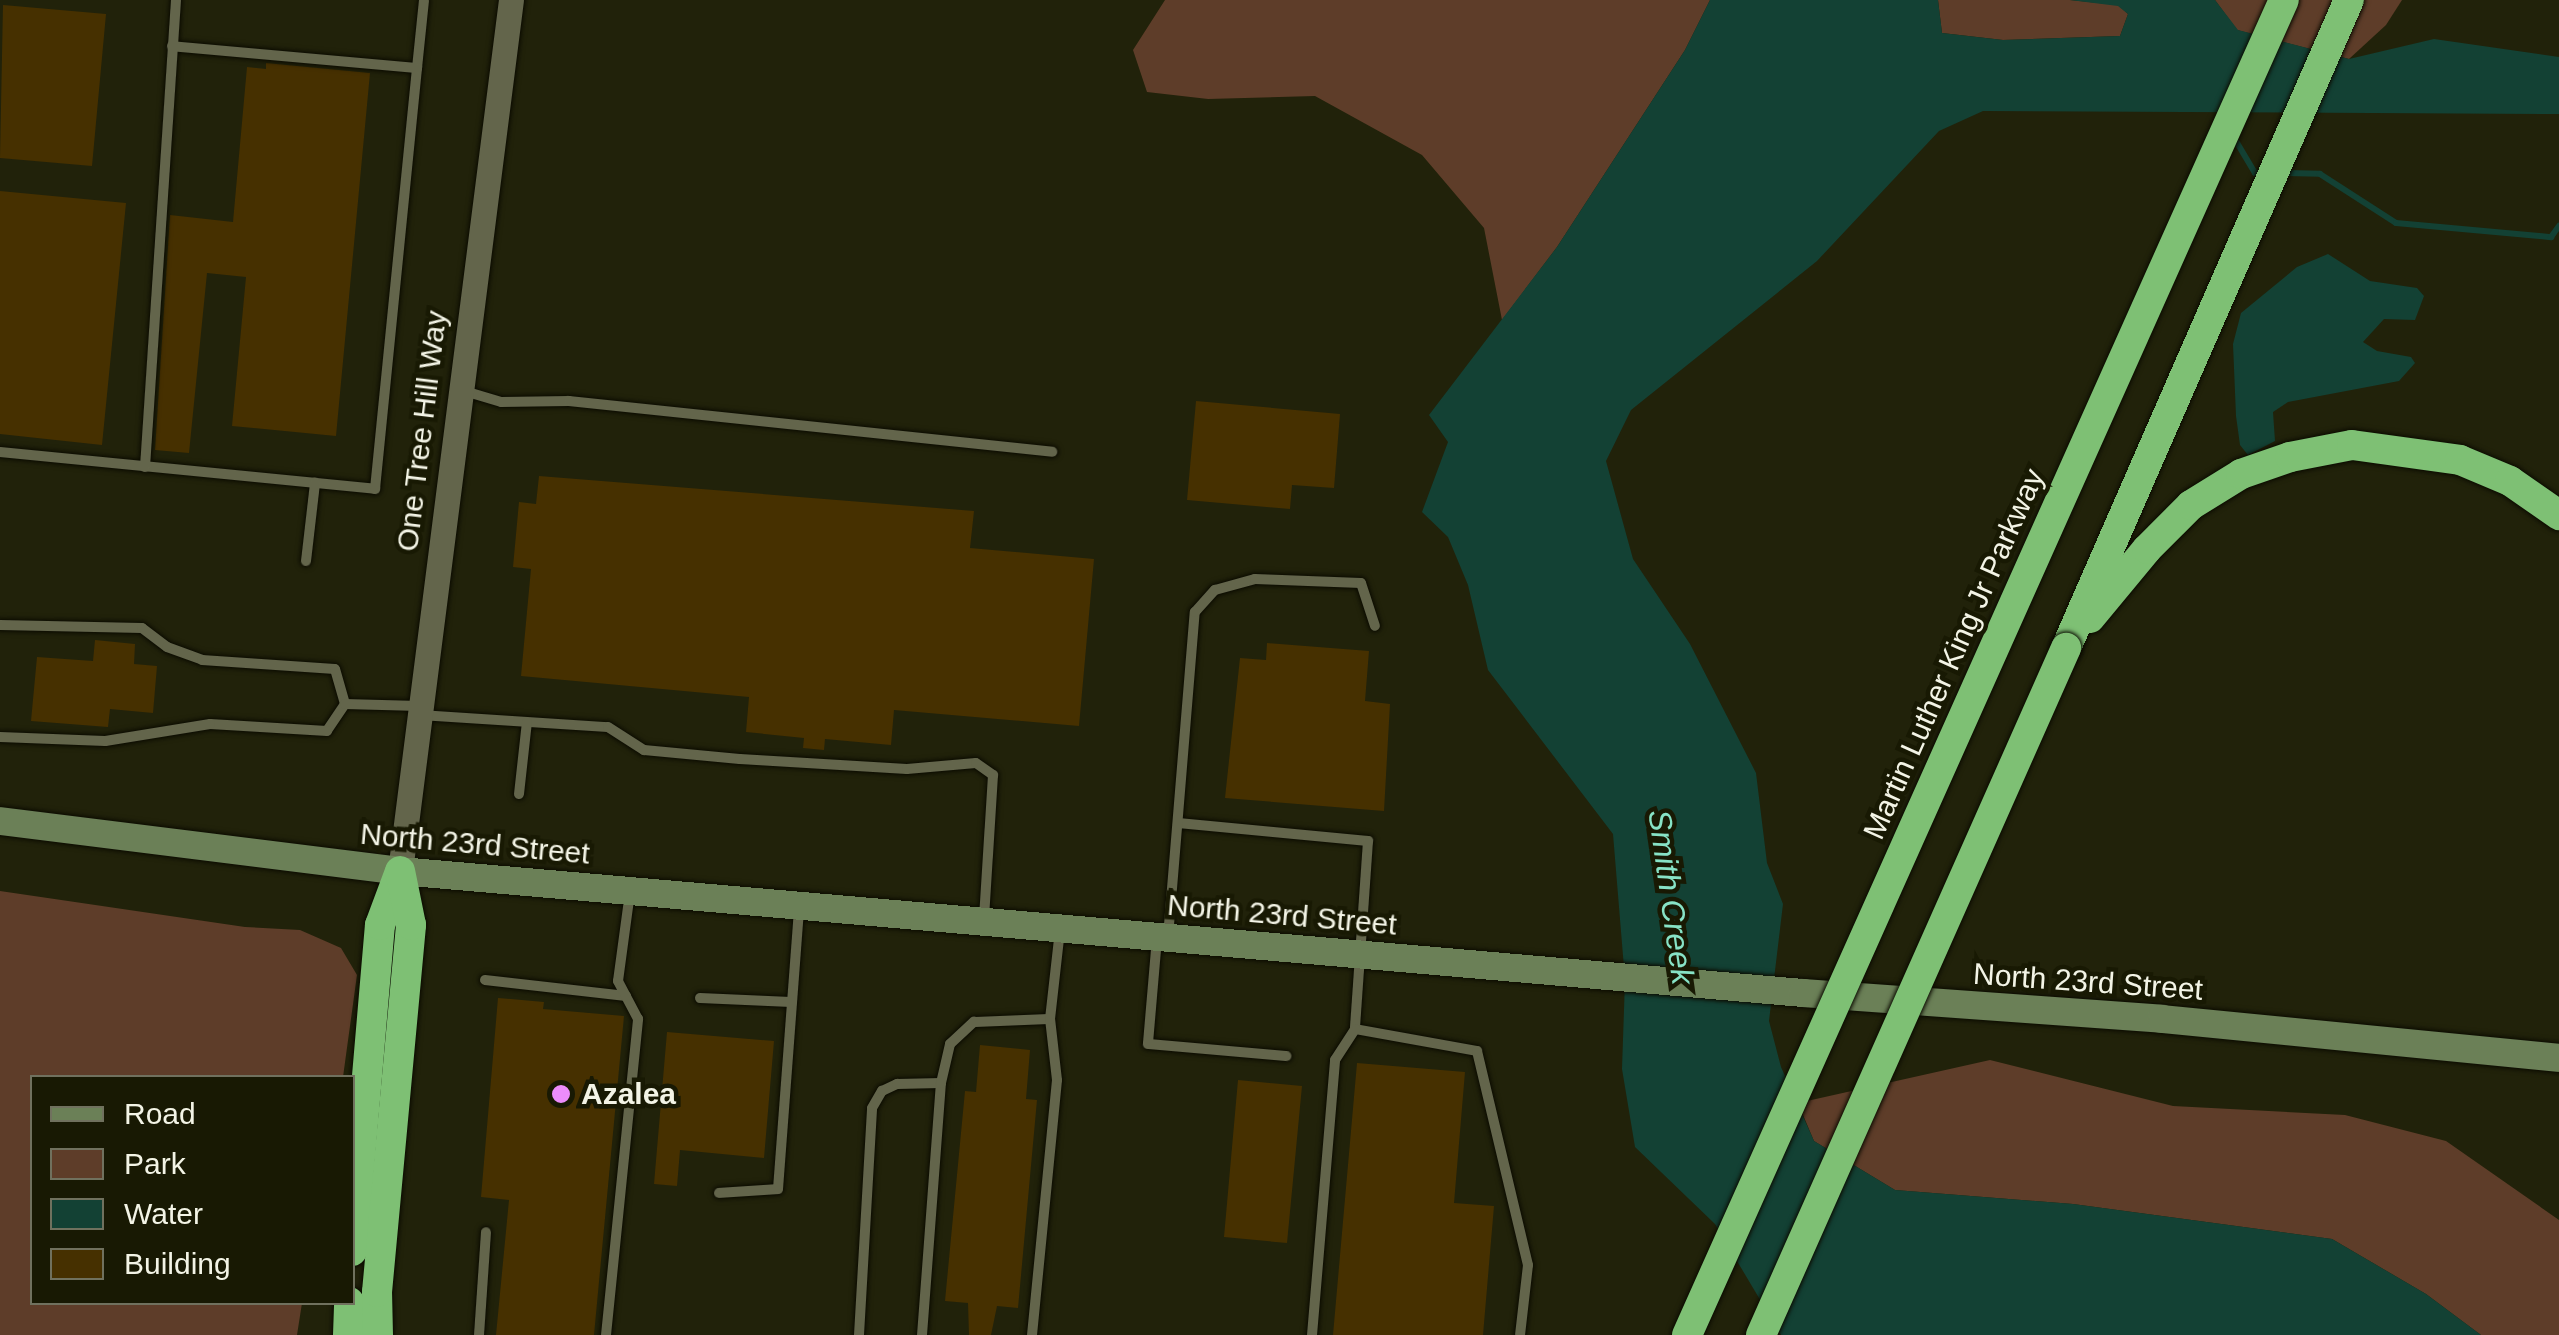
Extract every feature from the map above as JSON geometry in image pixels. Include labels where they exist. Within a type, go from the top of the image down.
[{"type":"highway","name":"Martin Luther King Jr Parkway","points":[[1687,1335],[2284,0]]},
{"type":"highway","points":[[1761,1335],[2349,0]]},
{"type":"highway","points":[[2066,648],[2147,549],[2191,505],[2241,474],[2290,456],[2352,446],[2428,453],[2460,460],[2510,481],[2556,512]]},
{"type":"highway","points":[[355,1216],[380,925],[400,871]]},
{"type":"highway","points":[[378,1335],[378,1292],[410,925],[400,871]]},
{"type":"highway","points":[[348,1335],[349,1305]]},
{"type":"main road","name":"North 23rd Street","points":[[0,822],[400,871],[1802,993],[2162,1019],[2559,1058]]},
{"type":"street","name":"One Tree Hill Way","points":[[400,871],[510,0]]},
{"type":"lane","points":[[145,467],[176,0]]},
{"type":"lane","points":[[0,452],[375,488],[424,0]]},
{"type":"lane","points":[[172,46],[418,68]]},
{"type":"lane","points":[[460,390],[501,402],[569,402],[1052,452]]},
{"type":"lane","points":[[306,561],[314,483]]},
{"type":"lane","points":[[1286,1056],[1148,1044],[1178,824],[1194,612],[1215,590],[1255,579],[1361,583],[1375,626]]},
{"type":"lane","points":[[0,625],[142,628],[167,647],[202,660],[335,669],[345,704]]},
{"type":"lane","points":[[345,704],[608,726],[644,750],[721,758],[906,769],[976,763],[992,775],[984,922]]},
{"type":"lane","points":[[0,737],[104,740],[210,724],[326,731],[345,704]]},
{"type":"lane","points":[[520,794],[526,722]]},
{"type":"lane","points":[[1178,824],[1368,841],[1355,1029],[1335,1060],[1312,1335]]},
{"type":"lane","points":[[606,1335],[638,1018],[618,981],[630,891]]},
{"type":"lane","points":[[719,1193],[778,1189],[799,906]]},
{"type":"lane","points":[[1032,1335],[1057,1080],[1050,1019],[1060,929]]},
{"type":"lane","points":[[485,980],[626,996]]},
{"type":"lane","points":[[700,998],[791,1002]]},
{"type":"lane","points":[[922,1335],[941,1083],[950,1044],[974,1022],[1050,1019]]},
{"type":"lane","points":[[1355,1029],[1477,1051],[1528,1265],[1520,1335]]},
{"type":"lane","points":[[858,1335],[872,1108],[882,1091],[897,1084],[941,1083]]},
{"type":"lane","points":[[479,1335],[486,1232]]},
{"type":"green space","points":[[1165,0],[1710,0],[1685,50],[1557,247],[1502,320],[1484,228],[1422,155],[1315,96],[1208,99],[1147,92],[1133,50]]},
{"type":"green space","points":[[1938,0],[2070,0],[2118,5],[2128,14],[2120,36],[2003,40],[1942,33]]},
{"type":"green space","points":[[2215,0],[2402,0],[2386,25],[2349,59],[2237,30]]},
{"type":"green space","points":[[0,891],[245,927],[300,930],[341,948],[357,975],[343,1075],[30,1075],[30,1305],[302,1305],[297,1335],[0,1335]]},
{"type":"green space","points":[[1990,1060],[2173,1106],[2345,1115],[2446,1141],[2559,1220],[2559,1335],[2481,1335],[2426,1294],[2332,1239],[2073,1204],[1895,1190],[1814,1141],[1798,1103]]},
{"type":"water","name":"Smith Creek","points":[[1710,0],[1938,0],[1942,33],[2003,40],[2120,36],[2128,14],[2118,6],[2070,0],[2215,0],[2238,30],[2349,59],[2434,39],[2559,57],[2559,114],[1983,111],[1939,131],[1817,261],[1631,410],[1606,461],[1633,559],[1690,644],[1756,773],[1767,863],[1783,904],[1769,1021],[1781,1067],[1814,1141],[1895,1190],[2073,1204],[2332,1239],[2426,1294],[2481,1335],[1781,1335],[1715,1224],[1635,1147],[1622,1069],[1625,980],[1613,834],[1488,670],[1468,585],[1448,537],[1422,512],[1448,442],[1429,415],[1557,247],[1685,50]]},
{"type":"water","points":[[2328,254],[2370,281],[2417,288],[2424,296],[2415,320],[2384,319],[2363,342],[2377,351],[2411,357],[2415,363],[2399,381],[2288,402],[2273,412],[2275,441],[2248,455],[2240,445],[2236,416],[2233,344],[2241,313],[2297,267]]},
{"type":"building","points":[[3,5],[106,14],[92,166],[0,158]]},
{"type":"building","points":[[266,63],[370,73],[336,436],[232,426],[246,277],[207,273],[189,453],[155,450],[170,215],[233,222],[247,67],[266,69]]},
{"type":"building","points":[[0,191],[126,203],[102,445],[0,434]]},
{"type":"building","points":[[1196,401],[1340,414],[1334,488],[1292,485],[1290,509],[1187,500]]},
{"type":"building","points":[[539,476],[974,511],[970,548],[1094,559],[1079,726],[894,710],[891,745],[825,739],[824,750],[803,748],[804,738],[746,732],[749,697],[521,676],[531,569],[513,567],[519,502],[536,504]]},
{"type":"building","points":[[95,640],[135,644],[134,664],[157,666],[153,713],[110,709],[108,727],[31,721],[37,657],[93,661]]},
{"type":"building","points":[[1267,643],[1369,651],[1365,701],[1390,704],[1384,811],[1225,798],[1240,658],[1266,660]]},
{"type":"building","points":[[498,998],[544,1002],[543,1009],[624,1016],[594,1335],[496,1335],[509,1200],[481,1197]]},
{"type":"building","points":[[667,1032],[774,1041],[764,1158],[680,1150],[677,1186],[654,1184]]},
{"type":"building","points":[[980,1045],[1030,1050],[1026,1099],[1037,1100],[1018,1308],[997,1306],[991,1335],[969,1335],[968,1303],[945,1301],[965,1091],[976,1092]]},
{"type":"building","points":[[1357,1063],[1465,1072],[1454,1203],[1494,1206],[1483,1335],[1333,1335]]},
{"type":"building","points":[[1238,1080],[1302,1086],[1287,1243],[1224,1237]]},
{"type":"waterway","points":[[2233,136],[2255,173],[2264,173]]},
{"type":"waterway","points":[[2281,173],[2320,174],[2396,223],[2551,237],[2559,226]]},
{"type":"place","name":"Azalea","points":[[561,1094]]}]
